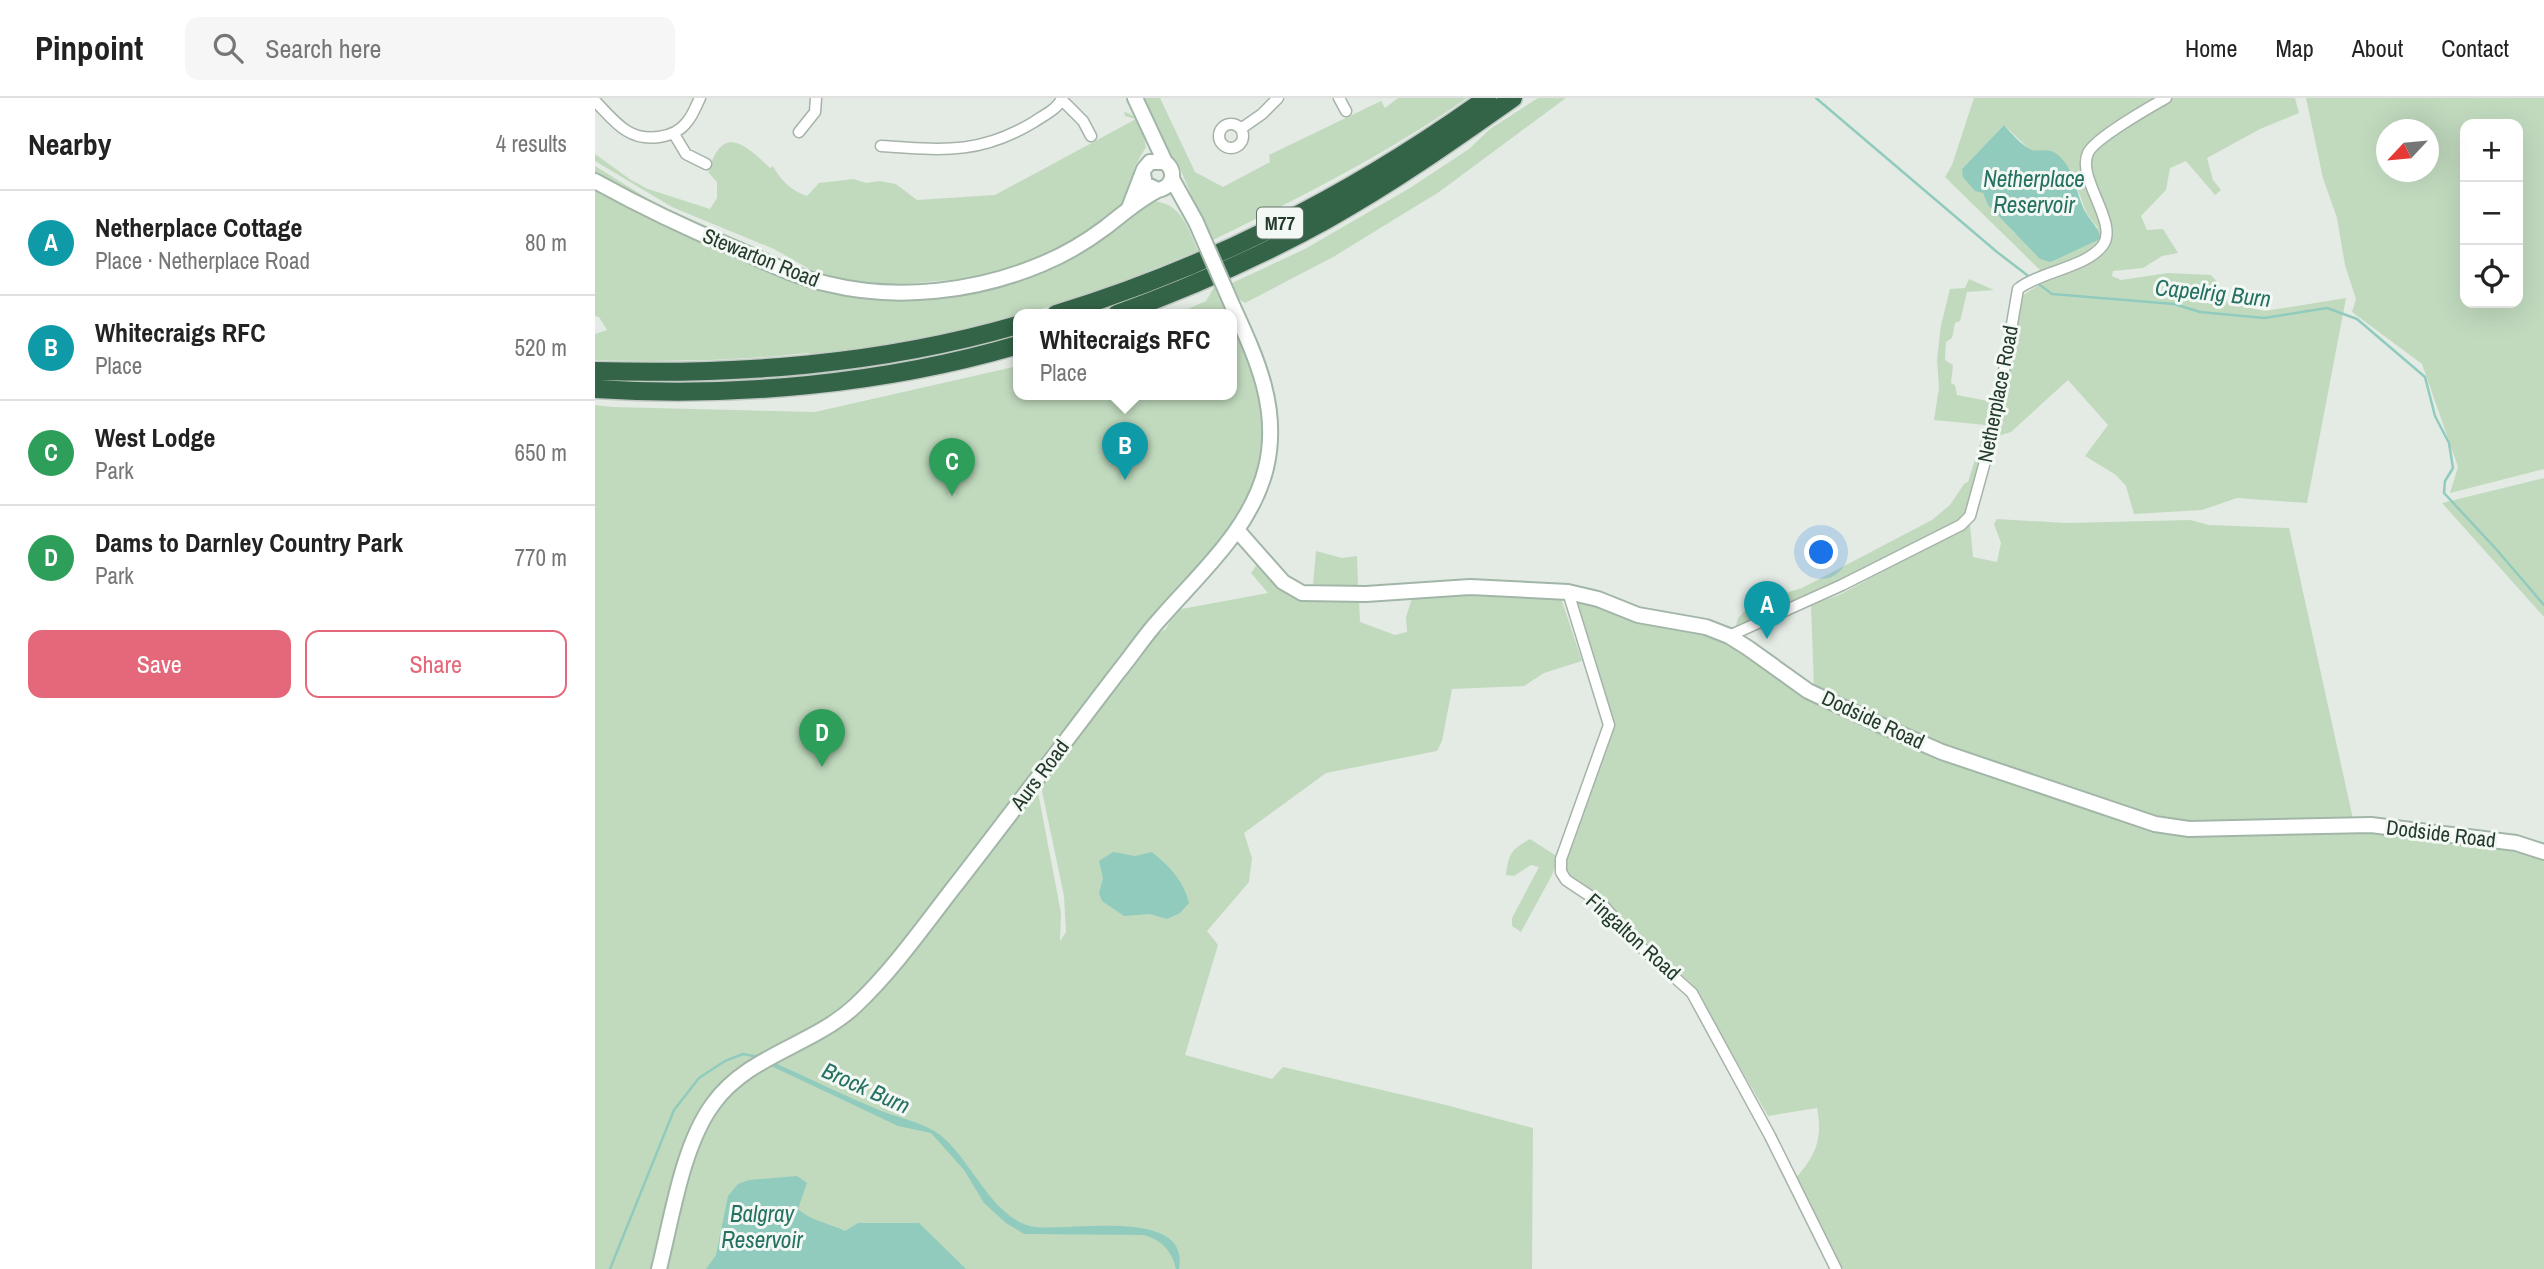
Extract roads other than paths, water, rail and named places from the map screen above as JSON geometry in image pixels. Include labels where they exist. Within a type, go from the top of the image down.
[{"type":"highway","name":"M77","points":[[1070,309],[1173,272],[1280,223],[1345,190],[1403,155],[1487,98]]},
{"type":"highway","name":"M77","points":[[1129,309],[1229,269],[1326,220],[1420,162],[1513,98]]},
{"type":"highway","points":[[595,371],[715,372],[816,365],[935,346],[1013,326]]},
{"type":"highway","points":[[595,389],[727,390],[824,382],[913,369],[1013,346]]},
{"type":"main road","points":[[1135,98],[1165,162],[1171,169],[1164,186],[1145,184],[1145,170],[1155,160],[1165,162]]},
{"type":"main road","points":[[1129,208],[1145,170],[1151,148],[1151,131]]},
{"type":"main road","name":"Stewarton Road","points":[[595,181],[685,227],[804,277],[843,288],[880,292],[945,289],[1016,274],[1043,264],[1080,245],[1129,208],[1164,186]]},
{"type":"main road","name":"Aurs Road","points":[[1164,186],[1196,222],[1234,309]]},
{"type":"main road","name":"Aurs Road","points":[[659,1269],[687,1160],[698,1130],[721,1093],[754,1065],[821,1031],[854,1006],[890,966],[1012,813],[1156,623],[1237,530],[1252,505],[1263,478],[1269,455],[1271,416],[1259,364],[1237,316]]},
{"type":"main road","name":"Dodside Road","points":[[1237,530],[1283,582],[1302,593],[1366,594],[1470,587],[1567,592],[1598,599],[1638,615],[1681,621],[1729,636],[1808,691],[1889,729],[1942,752],[2155,824],[2189,829],[2371,825],[2516,843],[2544,852]]},
{"type":"street","points":[[595,101],[622,128],[637,136],[658,137],[674,134],[687,122],[700,98]]},
{"type":"street","points":[[799,132],[815,113],[816,98]]},
{"type":"street","points":[[1242,128],[1278,98]]},
{"type":"street","points":[[1339,98],[1346,111]]},
{"type":"street","name":"Netherplace Road","points":[[1729,636],[1854,579],[1961,525],[1970,516],[1994,429],[2018,289],[2029,280],[2087,257],[2103,245],[2106,226],[2087,172],[2085,161],[2088,151],[2166,98]]},
{"type":"street","points":[[881,146],[945,150],[976,147],[1029,125],[1053,110],[1062,99],[1083,121],[1091,136]]},
{"type":"street","points":[[674,134],[686,154],[706,164]]},
{"type":"street","name":"Fingalton Road","points":[[1567,592],[1609,725],[1561,859],[1561,873],[1566,880],[1602,904],[1633,940],[1692,993],[1770,1136],[1836,1269]]},
{"type":"water","name":"Netherplace Reservoir","points":[[2004,125],[2028,148],[2051,151],[2069,168],[2082,205],[2099,232],[2098,240],[2050,262],[2040,259],[1988,205],[1983,193],[1975,191],[1963,177],[1962,169]]},
{"type":"water","points":[[1113,852],[1135,856],[1152,852],[1175,874],[1189,903],[1180,913],[1167,919],[1150,914],[1124,916],[1102,901],[1099,893],[1103,878],[1099,861]]},
{"type":"water","points":[[776,1059],[777,1064],[866,1105],[923,1125],[939,1134],[956,1150],[994,1201],[1017,1220],[1030,1226],[1121,1226],[1146,1229],[1165,1236],[1177,1249],[1179,1269],[1176,1269],[1165,1247],[1144,1235],[1024,1234],[1006,1223],[984,1203],[964,1170],[931,1133],[898,1126],[767,1064]]},
{"type":"water","name":"Balgray Reservoir","points":[[797,1176],[807,1183],[798,1209],[809,1216],[845,1231],[858,1223],[919,1223],[966,1269],[706,1269],[716,1255],[728,1196],[738,1184],[749,1180]]},
{"type":"waterway","name":"Capelrig Burn","points":[[1816,98],[2031,278]]},
{"type":"waterway","name":"Capelrig Burn","points":[[2036,282],[2052,294],[2174,304],[2200,312],[2264,318],[2327,308],[2357,319],[2425,377],[2435,416],[2449,443],[2453,468],[2445,481],[2444,493],[2544,605]]},
{"type":"waterway","name":"Brock Burn","points":[[610,1269],[674,1110],[699,1078],[725,1061],[743,1054],[759,1057]]},
{"type":"place","name":"Whitecraigs RFC","points":[[1125,480]]},
{"type":"place","name":"West Lodge","points":[[952,496]]},
{"type":"place","name":"Netherplace Cottage","points":[[1767,639]]},
{"type":"place","name":"Dams to Darnley Country Park","points":[[822,767]]}]
